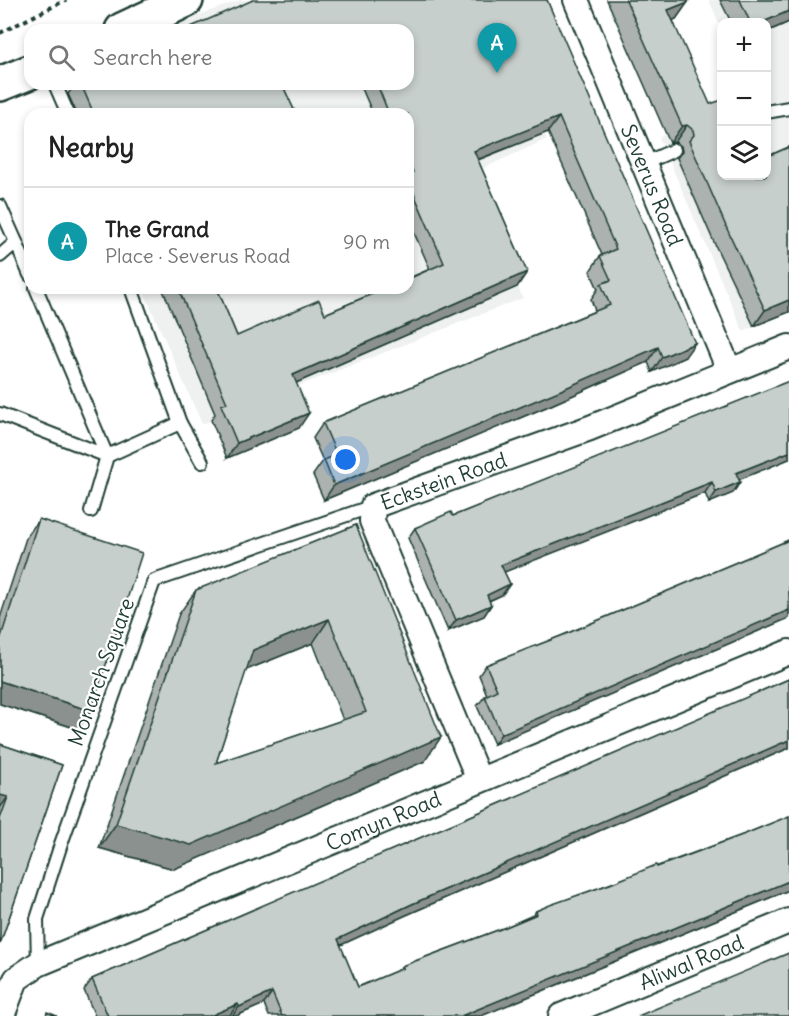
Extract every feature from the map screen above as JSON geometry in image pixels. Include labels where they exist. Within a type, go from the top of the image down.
[{"type":"main road","points":[[135,24],[186,0]]},
{"type":"main road","points":[[0,84],[24,74]]},
{"type":"street","name":"Severus Road","points":[[576,0],[729,370]]},
{"type":"street","name":"Eckstein Road","points":[[479,780],[372,521],[373,506],[590,428],[789,347]]},
{"type":"street","name":"Comyn Road","points":[[2,1016],[16,979],[38,964],[789,652]]},
{"type":"street","name":"Aliwal Road","points":[[561,1016],[789,921]]},
{"type":"lane","points":[[58,90],[65,108]]},
{"type":"lane","points":[[771,111],[789,108]]},
{"type":"lane","points":[[643,164],[674,150]]},
{"type":"lane","points":[[0,206],[24,261]]},
{"type":"lane","points":[[0,256],[16,242]]},
{"type":"lane","points":[[39,294],[107,456],[92,511]]},
{"type":"lane","points":[[133,294],[180,423],[202,462]]},
{"type":"lane","points":[[0,414],[107,456],[180,423]]},
{"type":"lane","name":"Monarch Square","points":[[38,964],[37,919],[60,844],[154,581],[373,506]]},
{"type":"path","points":[[0,33],[66,0]]},
{"type":"shaded area","points":[[241,0],[538,0],[522,82],[547,139],[470,174],[523,298],[202,424],[145,294],[414,294],[414,108],[70,108],[65,94],[73,90],[414,90],[414,24],[174,24]]},
{"type":"shaded area","points":[[709,0],[789,0],[789,312],[743,331],[659,137],[717,111],[717,180],[771,180],[771,18],[717,19]]},
{"type":"building","points":[[253,0],[547,0],[695,343],[662,357],[658,347],[334,485],[324,460],[337,455],[323,423],[610,305],[601,284],[611,280],[600,256],[616,249],[559,117],[474,151],[527,272],[293,375],[309,413],[237,443],[221,405],[227,403],[181,294],[220,294],[237,336],[319,300],[325,314],[372,294],[414,294],[414,276],[444,263],[414,194],[414,108],[387,108],[379,90],[414,90],[414,24],[198,24]]},
{"type":"building","points":[[626,0],[687,0],[688,2],[668,10],[710,104],[717,102],[717,180],[771,180],[771,155],[789,147],[789,300],[765,310],[689,141],[694,135],[693,130],[687,125],[682,126]]},
{"type":"building","points":[[740,0],[789,0],[789,11],[771,19],[748,18]]},
{"type":"building","points":[[84,90],[285,90],[293,108],[91,108]]},
{"type":"building","points":[[789,381],[789,452],[736,473],[740,482],[716,492],[712,482],[501,565],[510,584],[487,595],[491,605],[456,620],[415,528],[451,512],[453,516]]},
{"type":"building","points":[[39,519],[142,553],[91,711],[0,681],[0,640]]},
{"type":"building","points":[[356,525],[441,737],[191,845],[116,824],[196,590]],"holes":[[[329,619],[366,712],[216,763],[253,650]]]},
{"type":"building","points":[[789,540],[789,610],[501,734],[485,696],[497,690],[486,665]]},
{"type":"building","points":[[789,679],[789,740],[412,904],[338,939],[358,987],[403,968],[402,966],[537,914],[536,911],[550,905],[789,816],[789,881],[461,1016],[282,1016],[272,992],[239,1007],[238,1004],[210,1016],[108,1016],[92,979]]},
{"type":"building","points":[[0,744],[62,765],[0,944],[0,819],[8,797],[0,795]]},
{"type":"building","points":[[789,953],[789,1016],[638,1016]]},
{"type":"place","name":"The Grand","points":[[497,73]]}]
